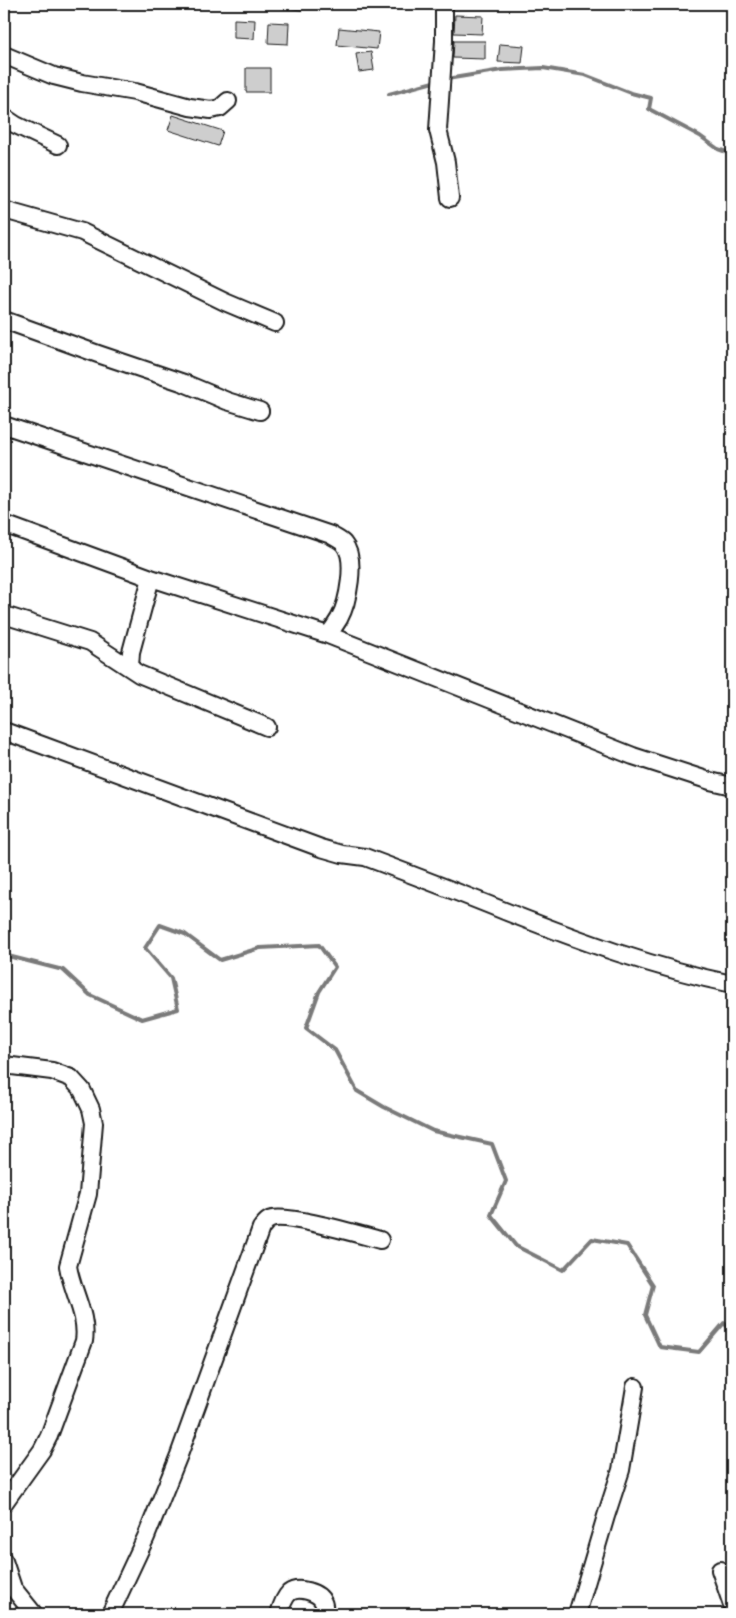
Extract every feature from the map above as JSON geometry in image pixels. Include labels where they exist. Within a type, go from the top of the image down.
[{"type":"street","points":[[444,4],[444,40],[438,130],[446,162],[450,198]]},
{"type":"street","points":[[4,55],[54,76],[82,84],[135,92],[190,107],[211,110],[220,108],[228,101]]},
{"type":"street","points":[[4,116],[16,125],[58,145]]},
{"type":"street","points":[[4,210],[82,232],[225,302],[275,323]]},
{"type":"street","points":[[4,320],[184,383],[227,401],[260,411]]},
{"type":"street","points":[[4,425],[331,535],[344,543],[350,556],[347,598],[340,618],[328,635]]},
{"type":"street","points":[[4,524],[151,578],[328,635],[633,756],[710,781],[732,786]]},
{"type":"street","points":[[126,660],[151,578]]},
{"type":"street","points":[[4,615],[84,640],[126,660],[139,674],[267,727]]},
{"type":"street","points":[[4,730],[321,848],[342,854],[365,857],[636,960],[689,975],[732,984]]},
{"type":"street","points":[[4,1065],[52,1071],[71,1078],[82,1090],[91,1109],[94,1123],[88,1194],[68,1266],[84,1317],[86,1330],[84,1341],[49,1436],[42,1450],[4,1503]]},
{"type":"street","points":[[110,1614],[146,1537],[180,1455],[261,1228],[268,1220],[278,1217],[380,1240]]},
{"type":"street","points":[[577,1614],[621,1470],[635,1387]]},
{"type":"street","points":[[4,1561],[13,1588],[34,1614]]},
{"type":"street","points":[[720,1570],[732,1605]]},
{"type":"street","points":[[279,1614],[288,1595],[292,1591],[300,1590],[317,1595],[323,1601],[325,1614]]},
{"type":"building","points":[[282,4],[303,4],[302,10],[281,8]]},
{"type":"building","points":[[455,15],[483,16],[482,34],[454,33]]},
{"type":"building","points":[[234,19],[255,20],[254,39],[234,38]]},
{"type":"building","points":[[269,22],[289,23],[288,44],[268,43]]},
{"type":"building","points":[[339,28],[379,32],[377,49],[337,45]]},
{"type":"building","points":[[454,41],[485,41],[485,59],[453,58]]},
{"type":"building","points":[[500,44],[524,46],[522,63],[498,62]]},
{"type":"building","points":[[371,52],[374,70],[359,72],[356,54]]},
{"type":"building","points":[[246,68],[270,68],[270,92],[246,92]]},
{"type":"building","points":[[173,115],[223,131],[218,146],[168,130]]},
{"type":"waterway","points":[[447,79],[502,70],[543,68],[585,75],[631,93],[651,98],[649,109],[700,136],[718,149],[732,154]]},
{"type":"waterway","points":[[389,94],[437,81]]},
{"type":"waterway","points":[[4,955],[63,970],[90,995],[142,1019],[178,1009],[171,978],[145,948],[160,925],[185,934],[220,960],[260,948],[319,945],[335,967],[319,992],[306,1028],[335,1050],[357,1091],[384,1107],[433,1131],[492,1144],[506,1181],[491,1215],[516,1246],[563,1270],[592,1239],[627,1245],[653,1285],[645,1315],[660,1347],[699,1352],[724,1323],[732,1331]]}]
